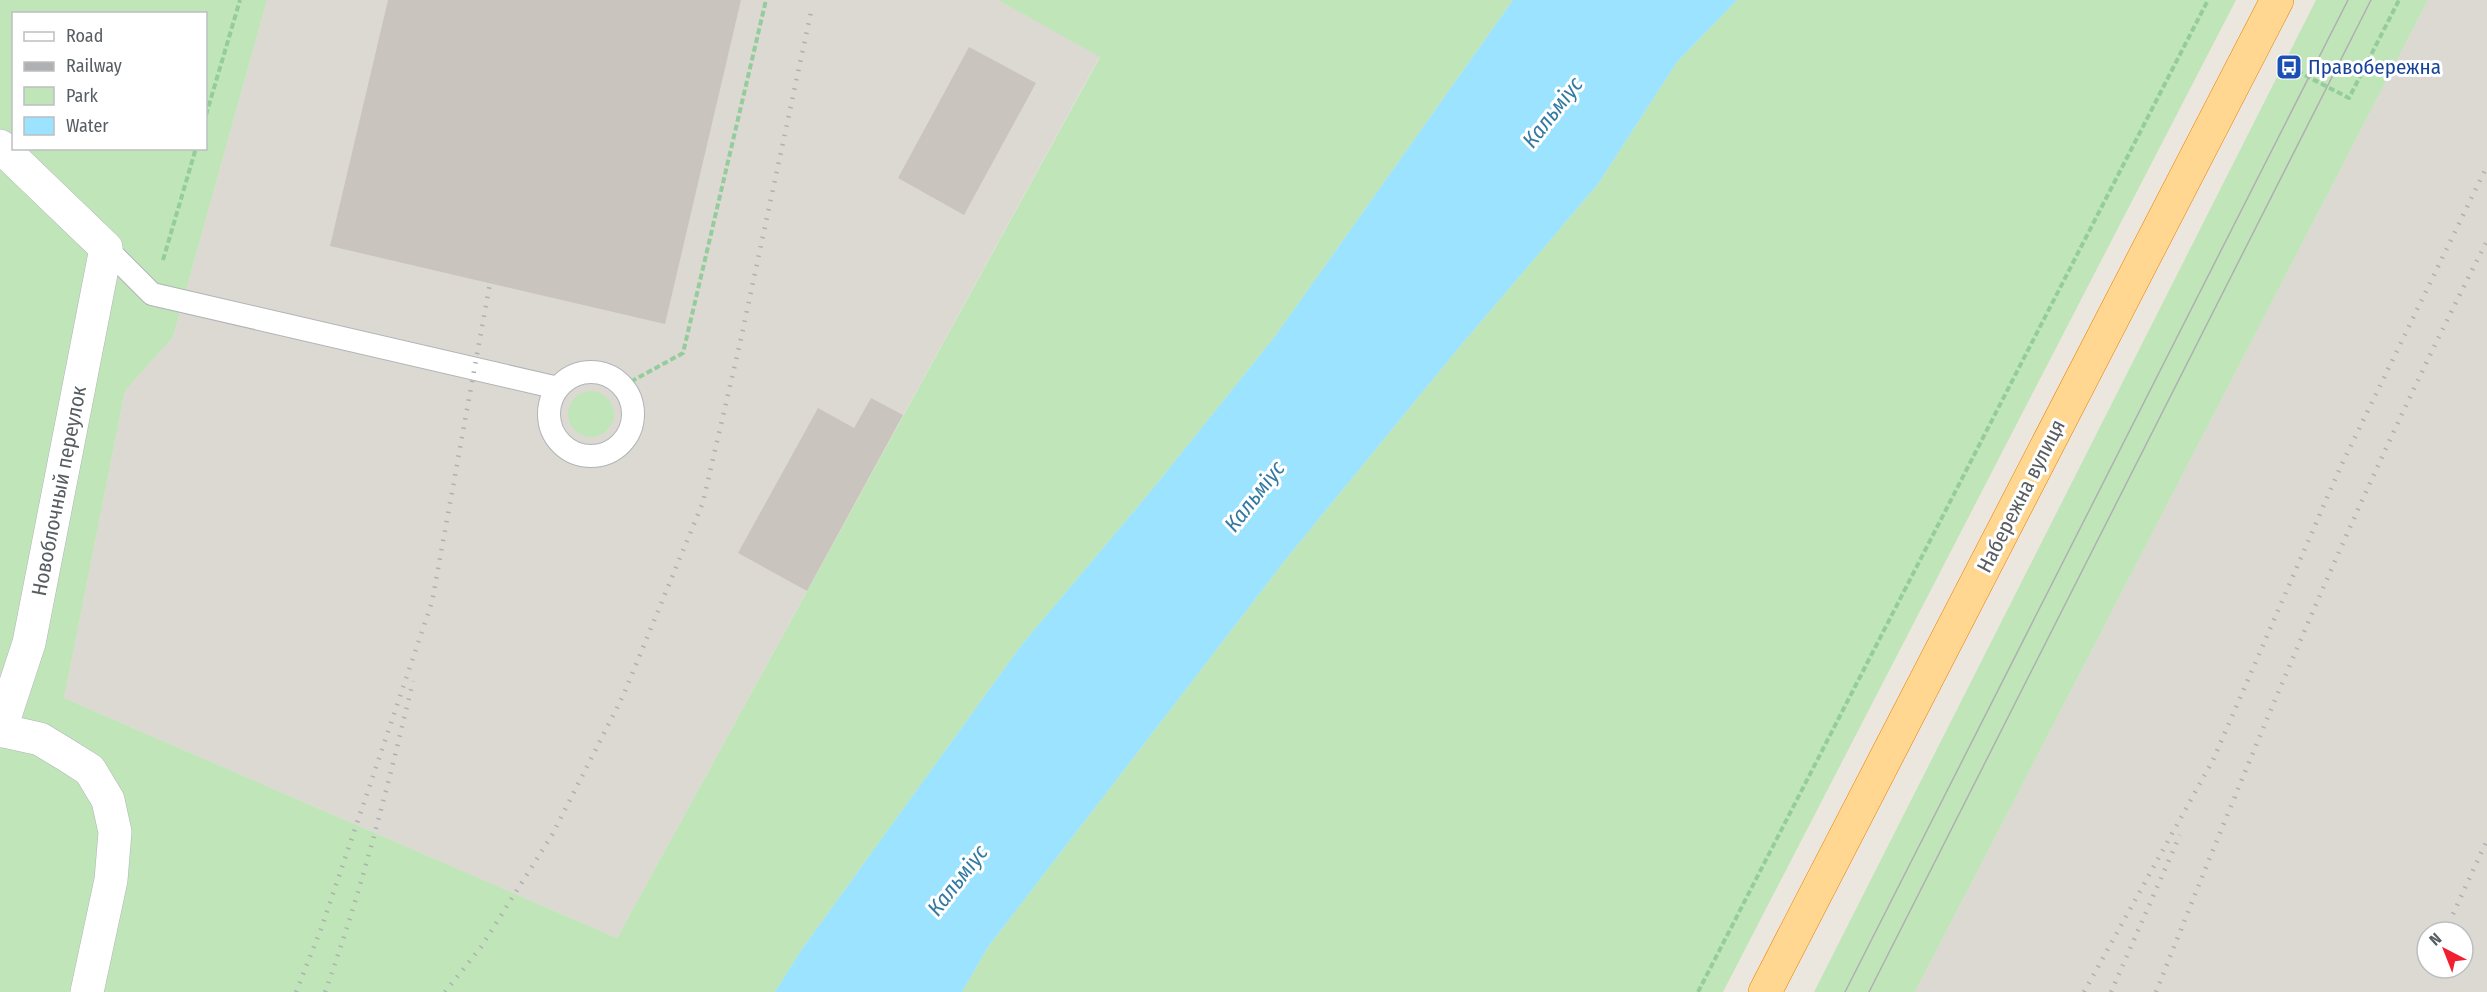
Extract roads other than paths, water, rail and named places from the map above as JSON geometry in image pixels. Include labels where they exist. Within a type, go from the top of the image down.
[{"type":"highway","name":"Набережна вулиця","points":[[1765,992],[2277,0]]},
{"type":"street","points":[[0,146],[106,248]]},
{"type":"street","name":"Новоблочный переулок","points":[[0,730],[29,643],[106,248]]},
{"type":"street","points":[[0,730],[40,739],[90,770],[108,800],[116,832],[111,880],[87,992]]},
{"type":"lane","points":[[106,248],[152,294],[558,388]]},
{"type":"lane","points":[[583,372],[597,372],[611,377],[623,386],[630,398],[633,413],[631,427],[624,440],[613,450],[600,455],[585,456],[571,451],[559,442],[552,430],[549,415],[551,401],[558,388],[569,378],[583,372]]},
{"type":"water","name":"Кальміус","points":[[1513,0],[1737,0],[1677,62],[1598,184],[1456,351],[1286,559],[988,947],[962,992],[775,992],[802,949],[1020,647],[1155,486],[1276,335]]},
{"type":"tram line","points":[[1845,992],[2348,0]]},
{"type":"tram line","points":[[1869,992],[2371,0]]},
{"type":"railway","points":[[445,992],[481,947],[552,835],[623,696],[703,502],[740,343],[811,12]]},
{"type":"railway","points":[[2084,992],[2213,760],[2340,468],[2487,166]]},
{"type":"railway","points":[[2156,992],[2312,612],[2397,425],[2487,241]]},
{"type":"railway","points":[[296,992],[321,929],[432,602],[490,283]]},
{"type":"railway","points":[[325,992],[363,876],[413,681]]},
{"type":"railway","points":[[2111,992],[2180,835]]},
{"type":"railway","points":[[2453,914],[2487,840]]},
{"type":"place","name":"Правобережна","points":[[2289,67]]}]
